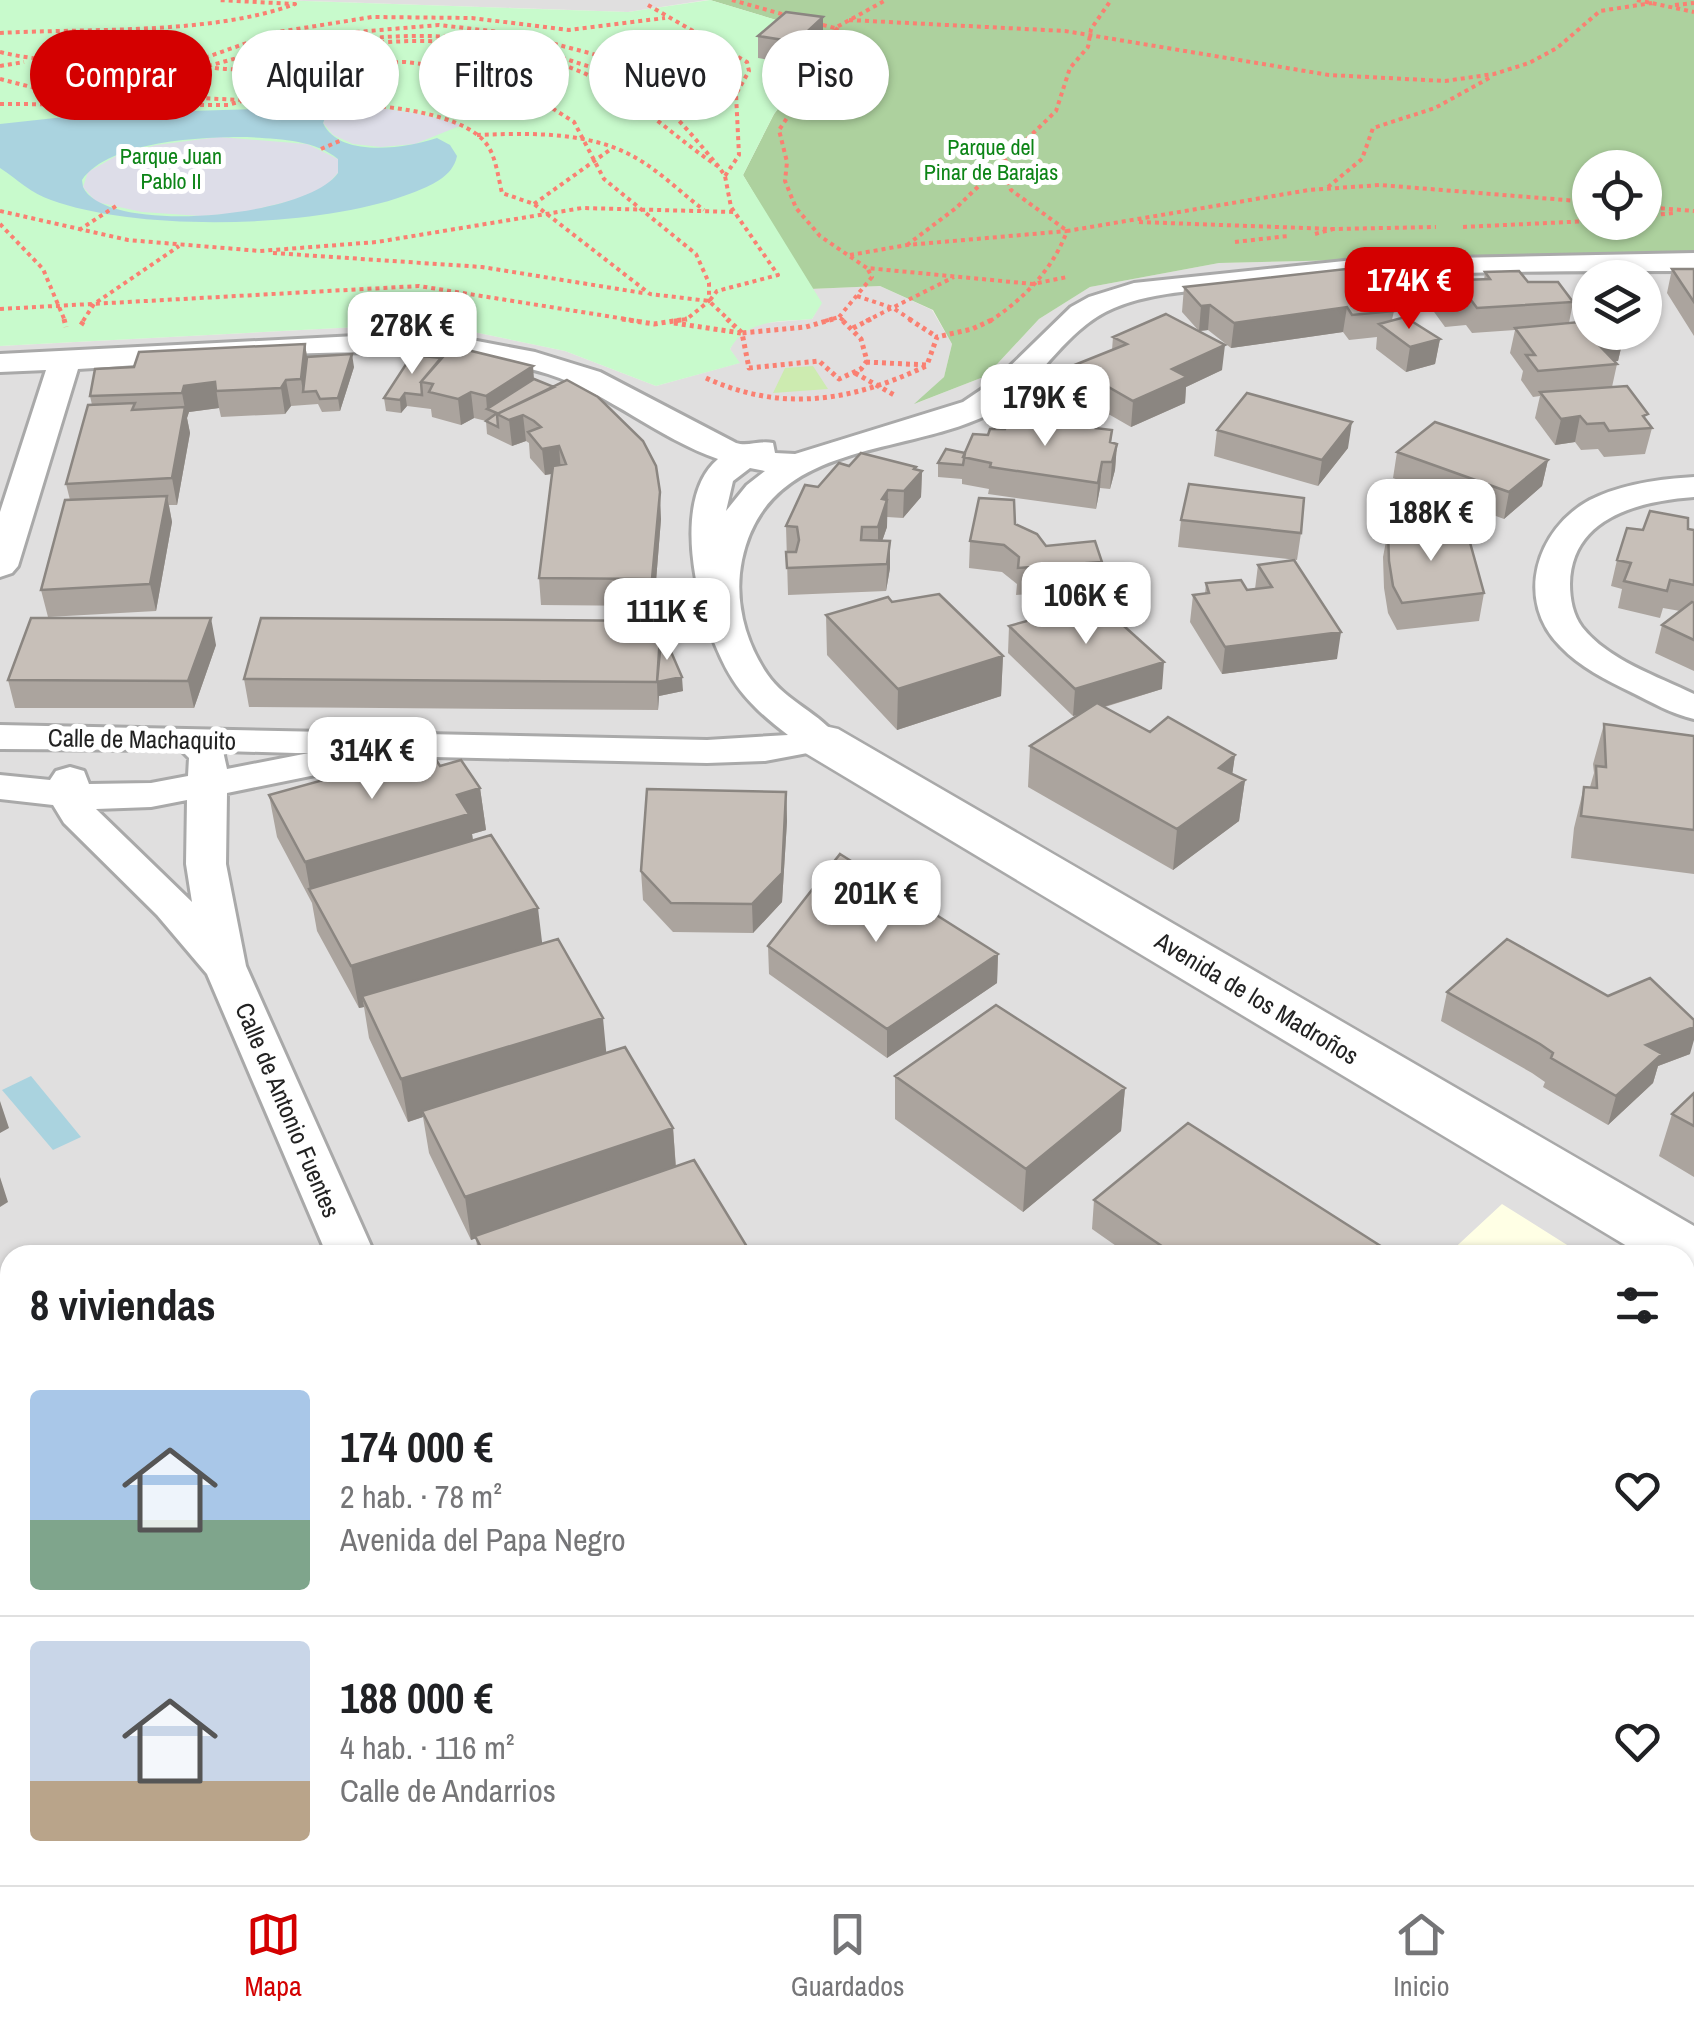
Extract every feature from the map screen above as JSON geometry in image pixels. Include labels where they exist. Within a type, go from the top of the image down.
[{"type":"street","points":[[720,590],[728,547],[740,516],[782,472],[975,408],[1016,382],[1071,319],[1101,303],[1160,288],[1389,266],[1694,262]]},
{"type":"street","points":[[0,363],[71,344],[362,345],[492,353],[552,366],[601,384],[702,442],[740,459],[802,464]]},
{"type":"street","points":[[0,566],[71,344]]},
{"type":"street","points":[[820,740],[773,704],[751,680],[729,640],[708,520],[710,498],[716,480],[740,459],[816,438],[904,430]]},
{"type":"street","points":[[1694,488],[1615,500],[1574,524],[1554,560],[1550,603],[1573,639],[1633,678],[1694,708]]},
{"type":"street","points":[[68,796],[80,756],[111,735]]},
{"type":"street","name":"Calle de Machaquito","points":[[0,738],[111,735],[463,748],[763,750],[820,740]]},
{"type":"street","name":"Calle de Antonio Fuentes","points":[[194,739],[208,757],[206,864],[225,966],[347,1245]]},
{"type":"street","name":"Avenida de los Madroños","points":[[820,740],[1675,1245]]},
{"type":"street","name":"Calle de Machaquito","points":[[0,787],[68,796],[151,794],[208,787],[366,755],[463,748]]},
{"type":"street","name":"Calle de Antonio Fuentes","points":[[68,796],[78,814],[172,906],[225,966]]},
{"type":"path","points":[[0,33],[206,20],[267,13],[295,4],[218,0]]},
{"type":"path","points":[[0,309],[419,286],[600,318],[742,333],[806,327],[839,317],[872,277],[867,268],[820,236],[796,208],[786,180],[779,130],[843,34],[835,28],[732,0]]},
{"type":"path","points":[[835,28],[886,0]]},
{"type":"path","points":[[907,245],[956,208],[1056,111],[1070,68],[1088,46],[1090,34],[1111,0]]},
{"type":"path","points":[[1637,0],[1694,12]]},
{"type":"path","points":[[1326,189],[1362,159],[1373,128],[1435,108],[1501,72],[1540,58],[1566,42],[1598,12],[1652,3]]},
{"type":"path","points":[[1666,6],[1694,3]]},
{"type":"path","points":[[648,5],[687,30]]},
{"type":"path","points":[[212,55],[278,32],[372,17],[472,18],[568,30],[665,18]]},
{"type":"path","points":[[849,20],[1090,34],[1395,83],[1450,81],[1501,72]]},
{"type":"path","points":[[212,65],[289,40],[337,31],[446,26],[517,34],[589,53]]},
{"type":"path","points":[[399,35],[479,38],[529,46],[644,90],[719,167],[734,212],[778,275],[717,291],[688,319],[666,322]]},
{"type":"path","points":[[399,43],[480,44],[570,68],[614,85],[686,148],[719,167]]},
{"type":"path","points":[[0,52],[30,61]]},
{"type":"path","points":[[742,59],[749,71],[742,83]]},
{"type":"path","points":[[0,66],[30,61]]},
{"type":"path","points":[[399,61],[438,63],[512,84],[578,125],[588,142],[591,160],[606,181],[687,244],[706,265],[709,301]]},
{"type":"path","points":[[0,80],[47,91],[232,100]]},
{"type":"path","points":[[0,104],[232,104]]},
{"type":"path","points":[[399,111],[462,126],[485,142],[502,192],[534,204],[650,294]]},
{"type":"path","points":[[725,176],[739,155],[737,120]]},
{"type":"path","points":[[475,135],[514,134],[588,142],[624,152],[705,211]]},
{"type":"path","points":[[322,149],[342,140]]},
{"type":"path","points":[[534,204],[591,160],[612,149]]},
{"type":"path","points":[[1002,166],[1011,190],[1067,230]]},
{"type":"path","points":[[850,255],[907,245],[1067,230],[1326,189],[1380,185],[1572,201]]},
{"type":"path","points":[[77,231],[116,206]]},
{"type":"path","points":[[1662,208],[1694,211]]},
{"type":"path","points":[[0,211],[77,231],[180,246],[482,267],[709,301],[742,333],[749,368],[819,361],[839,379],[866,362],[927,366]]},
{"type":"path","points":[[1662,214],[1694,211]]},
{"type":"path","points":[[260,251],[348,246],[545,212],[734,212]]},
{"type":"path","points":[[1122,222],[1333,229],[1440,228]]},
{"type":"path","points":[[1459,227],[1572,222]]},
{"type":"path","points":[[0,224],[35,253],[61,306],[71,344]]},
{"type":"path","points":[[1230,243],[1306,236],[1333,229]]},
{"type":"path","points":[[857,296],[893,308],[937,337],[988,324],[1033,284],[1064,244],[1067,230]]},
{"type":"path","points":[[71,344],[94,304],[180,246]]},
{"type":"path","points":[[867,268],[1033,284],[1070,276]]},
{"type":"path","points":[[852,328],[957,276]]},
{"type":"path","points":[[839,317],[864,347],[866,362]]},
{"type":"path","points":[[706,378],[754,398],[805,402],[842,398],[882,387],[927,366],[937,337]]},
{"type":"shaded area","points":[[280,0],[707,0],[628,12]]},
{"type":"shaded area","points":[[399,111],[419,114],[419,120],[462,125],[415,144],[381,147],[353,144],[333,135],[323,123],[399,120]]},
{"type":"shaded area","points":[[219,137],[307,144],[338,159],[338,173],[324,188],[294,200],[242,213],[201,216],[142,212],[96,202],[83,187],[88,172],[116,156],[156,145]]},
{"type":"shaded area","points":[[1694,252],[1694,1245],[0,1245],[0,346],[377,326],[464,330],[565,351],[656,386],[739,363],[730,349],[736,338],[754,324],[812,319],[821,303],[810,289],[880,286],[932,310],[952,344],[944,377],[917,403],[986,376],[1039,319],[1090,287],[1219,263]]},
{"type":"shaded area","points":[[1502,1204],[1567,1245],[1458,1245]]},
{"type":"green space","name":"Parque Juan Pablo II","points":[[0,0],[276,0],[628,12],[710,0],[810,30],[762,30],[762,120],[771,120],[743,175],[822,303],[812,319],[766,324],[746,332],[730,349],[740,363],[656,386],[565,351],[464,330],[377,326],[0,346]]},
{"type":"green space","name":"Parque del Pinar de Barajas","points":[[710,0],[1694,0],[1694,252],[1219,263],[1090,287],[1039,319],[986,376],[914,404],[944,377],[952,344],[933,310],[880,286],[810,289],[743,175],[771,120],[889,120],[889,30],[810,30]]},
{"type":"green space","points":[[813,366],[828,389],[773,393],[785,368]]},
{"type":"water","points":[[212,110],[232,110],[232,120],[324,120],[332,134],[359,146],[392,147],[437,138],[450,145],[457,156],[451,170],[433,184],[375,205],[283,219],[182,222],[89,211],[31,190],[0,168],[0,124],[37,120],[212,120]],"holes":[[[228,137],[295,141],[318,147],[338,159],[338,173],[319,189],[250,210],[166,216],[128,212],[99,202],[83,187],[82,180],[113,156],[158,144]]]},
{"type":"water","points":[[31,1076],[81,1137],[53,1150],[2,1090]]},
{"type":"building","points":[[786,12],[823,17],[809,30],[765,30]]},
{"type":"building","points":[[1355,268],[1394,311],[1352,315],[1347,307],[1234,323],[1210,305],[1201,306],[1184,287]]},
{"type":"building","points":[[1454,269],[1461,280],[1490,279],[1485,272],[1519,271],[1528,282],[1558,282],[1572,302],[1477,308],[1471,300],[1449,302],[1425,270]]},
{"type":"building","points":[[1672,269],[1694,269],[1694,302]]},
{"type":"building","points":[[1166,314],[1225,345],[1172,369],[1187,377],[1133,401],[1072,366],[1127,344],[1113,337]]},
{"type":"building","points":[[1405,317],[1440,339],[1410,347],[1379,324]]},
{"type":"building","points":[[1572,323],[1572,350],[1604,350],[1617,364],[1538,371],[1526,355],[1535,355],[1515,328]]},
{"type":"building","points":[[305,344],[301,379],[286,380],[281,388],[216,391],[215,382],[184,386],[182,393],[90,396],[95,369],[134,367],[139,352]]},
{"type":"building","points":[[451,346],[533,366],[486,396],[471,392],[458,399],[429,392],[433,384],[421,382]]},
{"type":"building","points":[[352,354],[338,398],[320,399],[316,391],[303,392],[307,357]]},
{"type":"building","points":[[412,355],[442,358],[421,382],[422,395],[405,393],[400,400],[384,398]]},
{"type":"building","points":[[534,379],[554,387],[497,414],[498,427],[486,421],[497,413],[487,409]]},
{"type":"building","points":[[567,380],[598,397],[643,441],[656,466],[660,492],[652,579],[539,578],[553,466],[566,464],[559,446],[542,449],[528,432],[541,427],[534,421],[523,415],[509,420],[497,414]]},
{"type":"building","points":[[1627,386],[1648,414],[1643,416],[1652,428],[1609,431],[1604,423],[1587,424],[1580,416],[1561,419],[1540,392]]},
{"type":"building","points":[[1247,393],[1352,422],[1322,460],[1217,430]]},
{"type":"building","points":[[135,403],[132,410],[185,407],[172,478],[66,484],[88,405]]},
{"type":"building","points":[[1011,418],[1112,430],[1110,442],[1117,444],[1112,462],[1102,462],[1098,483],[990,467],[991,463],[963,457],[973,434],[988,435],[990,429],[1005,429]]},
{"type":"building","points":[[1435,422],[1548,460],[1509,492],[1397,452]]},
{"type":"building","points":[[946,449],[965,453],[963,465],[938,463]]},
{"type":"building","points":[[861,453],[922,471],[904,491],[888,490],[882,499],[887,500],[878,527],[862,527],[861,540],[890,541],[887,564],[787,568],[786,552],[796,552],[799,540],[797,527],[786,526],[805,485],[818,487],[839,463],[849,466]]},
{"type":"building","points":[[1189,484],[1304,498],[1301,533],[1181,520]]},
{"type":"building","points":[[167,496],[150,584],[41,590],[65,500]]},
{"type":"building","points":[[979,498],[1014,500],[1015,524],[1037,534],[1046,546],[1095,541],[1102,562],[1018,568],[1019,557],[1004,545],[970,541]]},
{"type":"building","points":[[1650,511],[1688,518],[1688,529],[1694,530],[1694,585],[1670,580],[1667,591],[1624,581],[1631,563],[1617,560],[1627,528],[1643,530]]},
{"type":"building","points":[[1397,519],[1469,539],[1484,593],[1402,603],[1393,586],[1389,561],[1388,531]]},
{"type":"building","points":[[1294,560],[1341,632],[1225,647],[1193,595],[1209,593],[1206,583],[1241,580],[1247,590],[1272,587],[1258,565]]},
{"type":"building","points":[[939,594],[1003,656],[898,689],[826,615],[888,597],[892,602]]},
{"type":"building","points":[[1694,603],[1694,640],[1662,625]]},
{"type":"building","points":[[1074,608],[1093,625],[1115,618],[1164,662],[1075,689],[1009,626]]},
{"type":"building","points":[[31,618],[211,618],[188,681],[8,680]]},
{"type":"building","points":[[261,618],[661,621],[657,682],[244,679]]},
{"type":"building","points":[[662,631],[682,677],[657,682]]},
{"type":"building","points":[[1097,703],[1150,732],[1168,717],[1235,755],[1219,768],[1245,780],[1177,829],[1030,746]]},
{"type":"building","points":[[1604,724],[1694,736],[1694,830],[1581,816],[1584,787],[1597,788],[1596,766],[1606,767]]},
{"type":"building","points":[[430,750],[440,766],[461,760],[480,788],[457,795],[469,814],[305,862],[269,795],[327,779],[320,765],[368,752],[376,765]]},
{"type":"building","points":[[647,789],[786,792],[782,873],[752,904],[671,903],[641,871]]},
{"type":"building","points":[[491,835],[538,908],[351,966],[309,889]]},
{"type":"building","points":[[840,854],[998,954],[887,1029],[768,946]]},
{"type":"building","points":[[558,939],[603,1018],[401,1079],[362,996]]},
{"type":"building","points":[[1507,939],[1608,996],[1650,978],[1694,1020],[1694,1027],[1646,1045],[1662,1054],[1616,1096],[1551,1058],[1553,1053],[1540,1044],[1447,992]]},
{"type":"building","points":[[996,1005],[1125,1088],[1026,1169],[895,1076]]},
{"type":"building","points":[[625,1047],[673,1128],[465,1197],[422,1111]]},
{"type":"building","points":[[1694,1093],[1694,1126],[1672,1114]]},
{"type":"building","points":[[1188,1123],[1379,1245],[1160,1245],[1094,1200]]},
{"type":"building","points":[[694,1160],[746,1245],[480,1245],[475,1236]]}]
